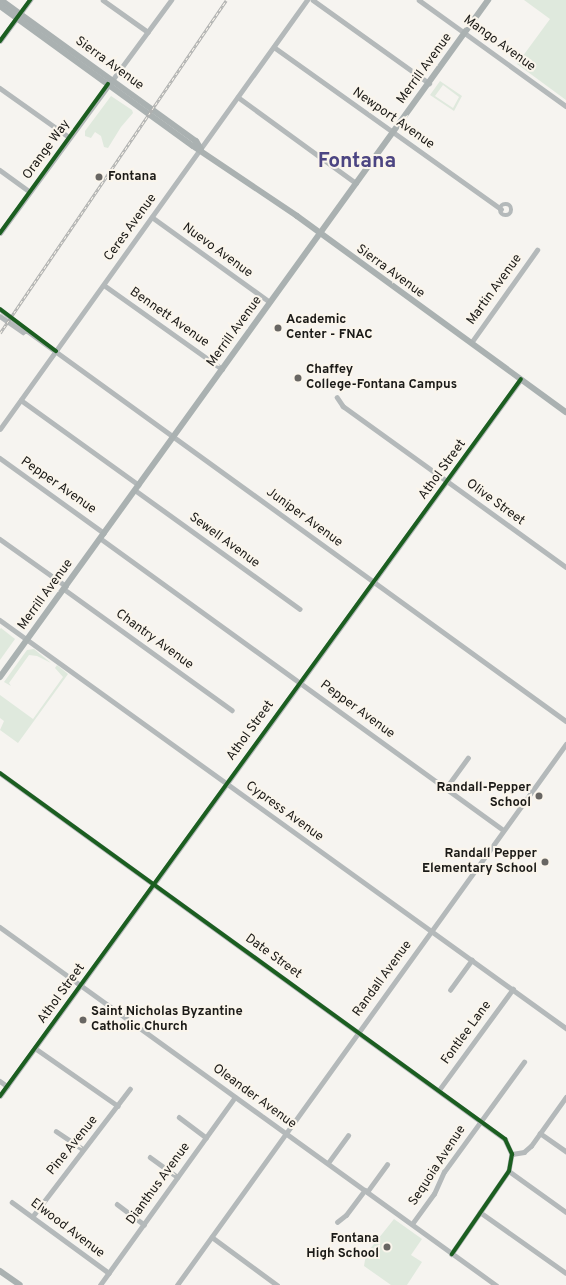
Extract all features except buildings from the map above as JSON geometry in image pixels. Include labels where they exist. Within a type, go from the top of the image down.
[{"type":"main road","name":"Sierra Avenue","points":[[1,0],[18,16]]},
{"type":"main road","name":"Merrill Avenue","points":[[0,677],[319,233],[465,34],[488,0]]},
{"type":"main road","name":"Sierra Avenue","points":[[0,6],[18,16],[110,82],[193,146],[201,149],[319,233],[566,412]]},
{"type":"main road","points":[[0,1270],[20,1285]]},
{"type":"street","points":[[0,41],[30,0]]},
{"type":"street","points":[[103,0],[148,32]]},
{"type":"street","name":"Orange Way","points":[[0,234],[69,137],[171,0]]},
{"type":"street","name":"Ceres Avenue","points":[[0,428],[307,0]]},
{"type":"street","points":[[313,0],[429,83]]},
{"type":"street","name":"Mango Avenue","points":[[419,0],[425,2],[465,34],[566,106]]},
{"type":"street","name":"Newport Avenue","points":[[274,47],[501,209]]},
{"type":"street","points":[[0,88],[69,137]]},
{"type":"street","points":[[238,97],[356,183]]},
{"type":"street","points":[[0,170],[30,192]]},
{"type":"street","name":"Nuevo Avenue","points":[[152,218],[270,302]]},
{"type":"street","name":"Martin Avenue","points":[[471,343],[537,250]]},
{"type":"street","name":"Bennett Avenue","points":[[104,285],[222,369]]},
{"type":"street","name":"Juniper Avenue","points":[[0,309],[29,332],[173,437],[566,721]]},
{"type":"street","name":"Juniper Avenue","points":[[0,316],[23,332],[29,332]]},
{"type":"street","name":"Athol Street","points":[[0,1096],[226,783],[375,582],[521,379]]},
{"type":"street","name":"Olive Street","points":[[337,397],[343,406],[566,567]]},
{"type":"street","name":"Sewell Avenue","points":[[21,400],[300,609]]},
{"type":"street","name":"Pepper Avenue","points":[[0,458],[300,683],[504,830]]},
{"type":"street","name":"Chantry Avenue","points":[[0,539],[232,710]]},
{"type":"street","name":"Cypress Avenue","points":[[0,620],[566,1028]]},
{"type":"street","name":"Randall Avenue","points":[[177,1285],[566,744]]},
{"type":"street","points":[[446,788],[468,758]]},
{"type":"street","name":"Date Street","points":[[0,773],[482,1121],[505,1139],[512,1154]]},
{"type":"street","name":"Oleander Avenue","points":[[0,927],[496,1285]]},
{"type":"street","points":[[450,990],[472,960]]},
{"type":"street","name":"Fontlee Lane","points":[[439,1090],[513,989]]},
{"type":"street","points":[[35,1048],[118,1106]]},
{"type":"street","name":"Sequoia Avenue","points":[[412,1224],[434,1194],[444,1172],[524,1062]]},
{"type":"street","points":[[0,1081],[8,1086]]},
{"type":"street","name":"Pine Avenue","points":[[32,1217],[82,1149],[91,1143],[130,1089]]},
{"type":"street","name":"Dianthus Avenue","points":[[100,1285],[235,1097]]},
{"type":"street","points":[[452,1254],[509,1171],[512,1154],[528,1149],[566,1097]]},
{"type":"street","points":[[179,1117],[206,1137]]},
{"type":"street","points":[[56,1131],[82,1149]]},
{"type":"street","points":[[540,1133],[566,1151]]},
{"type":"street","points":[[328,1164],[348,1135]]},
{"type":"street","points":[[150,1157],[178,1178]]},
{"type":"street","points":[[337,1222],[346,1215],[387,1164]]},
{"type":"street","points":[[509,1171],[566,1212]]},
{"type":"street","name":"Elwood Avenue","points":[[12,1202],[109,1273]]},
{"type":"street","points":[[117,1204],[144,1224]]},
{"type":"street","points":[[480,1212],[566,1273]]},
{"type":"street","points":[[212,1237],[277,1285]]},
{"type":"shaded area","points":[[524,0],[566,0],[566,100],[517,64],[550,19]]},
{"type":"shaded area","points":[[440,81],[462,96],[454,111],[430,95]],"holes":[[[443,85],[459,97],[453,108],[435,96]]]},
{"type":"shaded area","points":[[111,96],[132,110],[133,113],[121,127],[108,148],[104,147],[101,136],[95,132],[91,138],[85,136],[85,131]]},
{"type":"shaded area","points":[[1,628],[15,639],[0,660],[0,629]]},
{"type":"shaded area","points":[[34,649],[51,663],[37,656],[29,655],[9,683],[11,686],[4,682],[27,650]]},
{"type":"shaded area","points":[[57,665],[68,674],[18,743],[0,730],[4,721],[0,718],[0,695],[33,719],[63,677],[55,668]]},
{"type":"shaded area","points":[[394,1219],[422,1239],[411,1255],[422,1262],[407,1285],[391,1285],[364,1266],[366,1254]]},
{"type":"railway","points":[[0,333],[226,0]]},
{"type":"cycle path","points":[[0,41],[30,0]]},
{"type":"cycle path","points":[[0,233],[108,84]]},
{"type":"cycle path","points":[[0,309],[56,351]]},
{"type":"cycle path","points":[[0,1096],[521,379]]},
{"type":"cycle path","points":[[0,773],[505,1139],[512,1154],[509,1171],[452,1254]]},
{"type":"place","name":"Fontana","points":[[99,177]]},
{"type":"place","name":"Academic Center - FNAC","points":[[278,328]]},
{"type":"place","name":"Chaffey College-Fontana Campus","points":[[298,378]]},
{"type":"place","name":"Randall-Pepper School","points":[[539,796]]},
{"type":"place","name":"Randall Pepper Elementary School","points":[[545,862]]},
{"type":"place","name":"Saint Nicholas Byzantine Catholic Church","points":[[83,1020]]},
{"type":"place","name":"Fontana High School","points":[[387,1247]]},
{"type":"district","name":"Fontana","points":[[357,162]]}]
